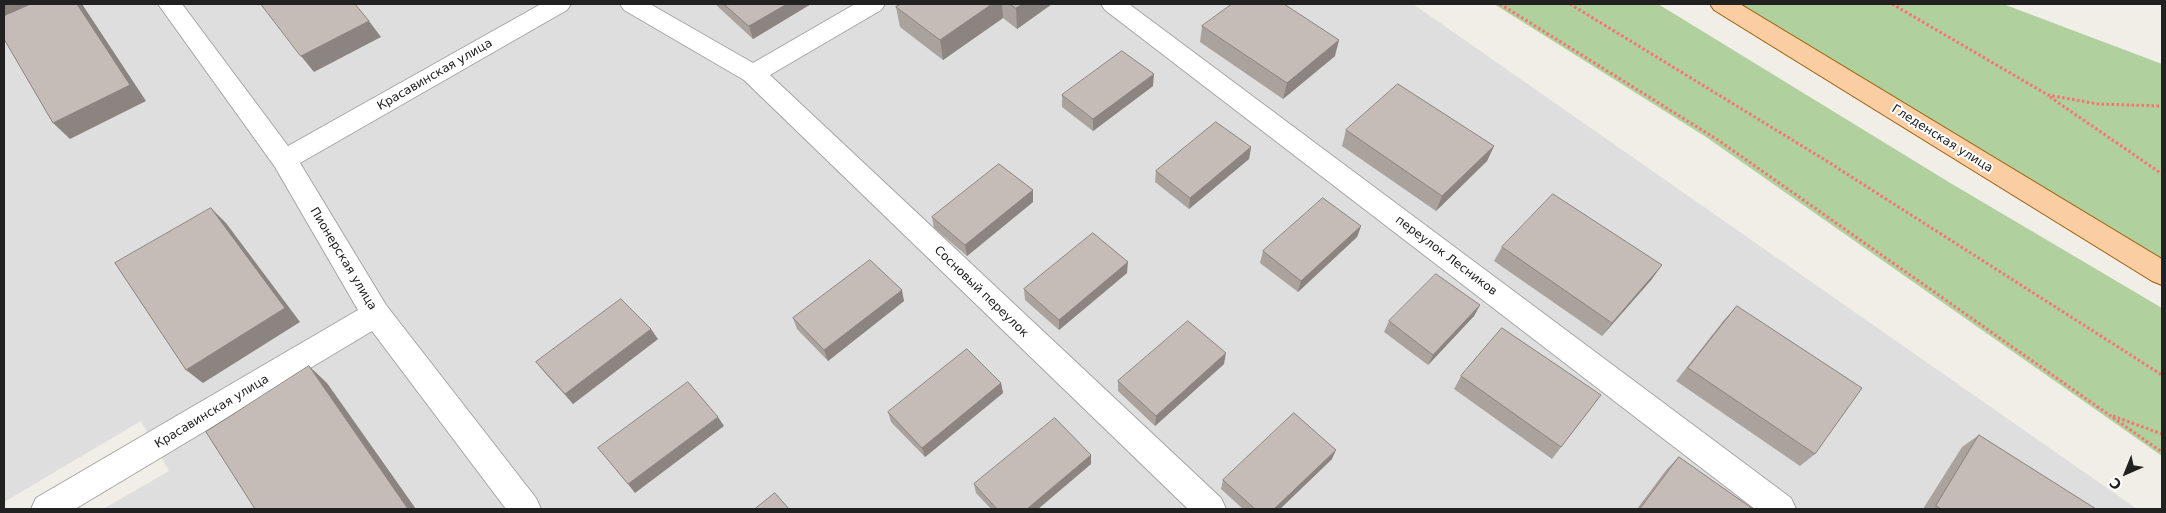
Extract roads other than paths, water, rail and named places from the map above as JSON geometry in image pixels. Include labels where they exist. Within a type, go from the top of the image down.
[{"type":"main road","name":"Гледенская улица","points":[[1722,4],[2162,273]]},
{"type":"street","name":"Пионерская улица","points":[[170,4],[284,160],[376,314],[515,506]]},
{"type":"street","name":"Красавинская улица","points":[[284,160],[559,4]]},
{"type":"street","points":[[632,4],[753,74],[872,4]]},
{"type":"street","name":"переулок Лесников","points":[[1113,4],[1780,509]]},
{"type":"street","name":"Сосновый переулок","points":[[753,74],[1210,509]]},
{"type":"street","name":"Красавинская улица","points":[[48,509],[376,314]]}]
